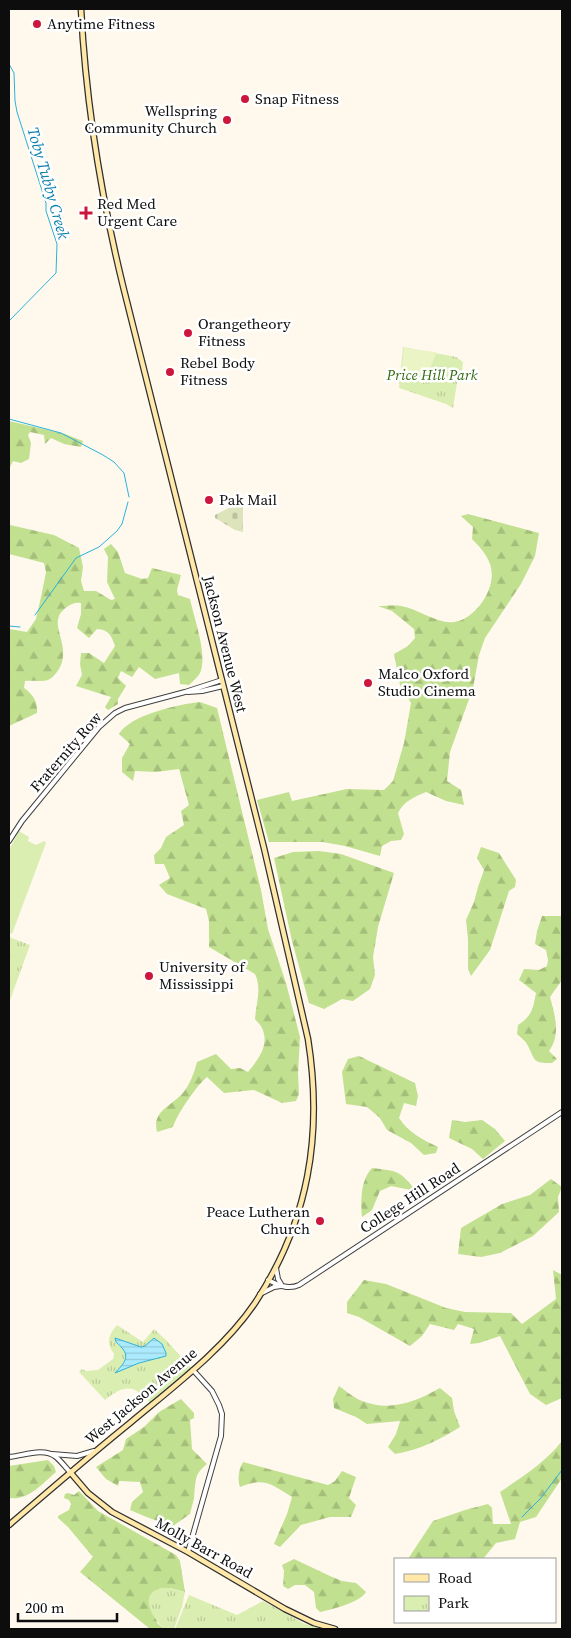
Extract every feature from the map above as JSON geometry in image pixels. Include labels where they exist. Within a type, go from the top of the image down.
[{"type":"main road","name":"Jackson Avenue West","points":[[81,9],[87,93],[105,208],[265,853],[308,1039],[313,1069],[315,1117],[310,1164],[298,1215],[285,1248],[268,1280]]},
{"type":"main road","name":"West Jackson Avenue","points":[[9,1525],[193,1370],[226,1338],[254,1304],[268,1280]]},
{"type":"main road","name":"Molly Barr Road","points":[[70,1472],[101,1504],[125,1519],[188,1552],[285,1610],[314,1624],[335,1629]]},
{"type":"street","name":"Fraternity Row","points":[[9,841],[22,820],[106,720],[124,708],[222,680]]},
{"type":"street","name":"Fraternity Row","points":[[185,692],[202,691],[223,686]]},
{"type":"street","name":"College Hill Road","points":[[260,1294],[274,1288],[283,1286],[293,1288],[299,1285],[562,1112]]},
{"type":"street","points":[[276,1266],[278,1279],[283,1286]]},
{"type":"street","points":[[268,1280],[283,1286]]},
{"type":"street","points":[[188,1552],[221,1436],[222,1414],[220,1405],[212,1392],[193,1370]]},
{"type":"street","points":[[9,1456],[43,1453],[77,1456],[96,1451]]},
{"type":"street","points":[[43,1453],[56,1457],[70,1472]]},
{"type":"green space","name":"Price Hill Park","points":[[403,347],[456,357],[463,362],[462,373],[458,377],[453,408],[399,388]]},
{"type":"green space","points":[[404,348],[436,352],[428,370],[420,376],[401,377]]},
{"type":"green space","points":[[9,421],[65,434],[83,441],[81,447],[64,444],[51,438],[45,444],[44,435],[30,432],[28,435],[31,443],[29,459],[21,463],[13,461],[9,469]]},
{"type":"green space","points":[[243,506],[243,532],[235,530],[215,518],[215,515],[229,508]]},
{"type":"green space","points":[[468,514],[539,533],[535,556],[521,584],[485,638],[479,655],[473,688],[450,752],[447,781],[461,790],[464,805],[446,801],[426,792],[409,800],[398,813],[404,834],[401,840],[391,841],[382,846],[380,856],[323,842],[269,842],[257,800],[289,792],[292,801],[347,789],[384,790],[393,781],[404,743],[411,703],[400,685],[394,654],[408,646],[415,638],[414,629],[392,611],[378,606],[410,608],[444,622],[461,620],[477,609],[489,590],[492,572],[482,549],[472,539],[473,527],[461,516]]},
{"type":"green space","points":[[10,525],[54,535],[79,548],[83,567],[81,581],[84,591],[96,591],[111,600],[115,599],[107,582],[108,557],[104,549],[111,544],[118,552],[125,573],[142,579],[148,578],[152,568],[181,575],[177,590],[178,595],[190,599],[201,647],[202,666],[198,676],[189,685],[180,684],[179,673],[155,679],[139,667],[132,677],[121,671],[118,678],[126,686],[118,699],[118,704],[108,710],[105,707],[111,697],[76,686],[82,675],[81,653],[89,653],[104,663],[115,646],[107,632],[97,629],[89,638],[77,628],[81,614],[81,603],[75,603],[61,612],[59,616],[58,627],[63,654],[59,669],[48,680],[25,681],[24,688],[34,699],[37,705],[37,713],[9,726],[9,629],[27,632],[36,619],[46,572],[44,563],[9,554]]},
{"type":"green space","points":[[200,702],[217,708],[261,890],[268,929],[286,983],[300,1037],[299,1094],[296,1101],[282,1103],[254,1090],[224,1093],[207,1077],[188,1100],[173,1127],[157,1132],[157,1119],[163,1110],[185,1090],[197,1062],[216,1054],[231,1069],[240,1068],[248,1072],[262,1052],[265,1040],[262,1028],[255,1019],[258,985],[255,974],[209,947],[209,921],[206,909],[167,894],[159,885],[170,878],[164,864],[155,864],[154,855],[161,848],[166,837],[184,825],[181,811],[189,805],[179,769],[156,772],[135,771],[133,781],[122,772],[122,758],[130,744],[119,734],[125,727],[133,721],[156,712],[180,705]]},
{"type":"green space","points":[[19,831],[29,837],[28,841],[36,845],[44,841],[46,843],[12,934],[9,932],[9,850]]},
{"type":"green space","points":[[481,847],[499,853],[516,880],[515,887],[509,891],[490,950],[471,976],[468,969],[466,920],[484,870],[477,858]]},
{"type":"green space","points":[[319,851],[341,854],[394,873],[378,927],[373,957],[375,975],[370,989],[353,1001],[342,999],[324,1009],[309,1003],[292,941],[274,858],[293,852]]},
{"type":"green space","points":[[542,916],[562,916],[562,980],[550,997],[556,1025],[555,1038],[549,1051],[557,1059],[552,1063],[538,1062],[526,1043],[517,1034],[518,1025],[531,1012],[536,993],[519,980],[524,969],[539,970],[547,966],[546,950],[535,944]]},
{"type":"green space","points":[[9,937],[30,945],[9,1003]]},
{"type":"green space","points":[[359,1056],[415,1083],[418,1096],[416,1106],[404,1103],[399,1118],[411,1131],[438,1147],[436,1153],[424,1155],[411,1143],[387,1130],[380,1118],[367,1107],[346,1104],[342,1072],[348,1059]]},
{"type":"green space","points":[[452,1120],[465,1122],[482,1120],[495,1129],[505,1141],[483,1159],[472,1149],[449,1138]]},
{"type":"green space","points":[[372,1168],[402,1175],[416,1191],[391,1186],[380,1191],[372,1210],[362,1217],[363,1185]]},
{"type":"green space","points":[[551,1179],[562,1187],[558,1197],[559,1212],[533,1236],[500,1253],[481,1257],[458,1254],[461,1228],[502,1204],[530,1195]]},
{"type":"green space","points":[[553,1270],[562,1275],[562,1398],[546,1405],[530,1394],[500,1336],[470,1344],[474,1329],[458,1324],[454,1330],[430,1324],[422,1336],[410,1346],[359,1317],[347,1313],[347,1302],[364,1280],[386,1284],[446,1308],[465,1312],[511,1313],[522,1324],[556,1299]]},
{"type":"green space","points":[[117,1325],[143,1342],[154,1329],[193,1370],[152,1405],[140,1393],[130,1389],[119,1391],[105,1400],[79,1372],[82,1369],[86,1371],[98,1370],[113,1359],[114,1354],[109,1339]]},
{"type":"green space","points":[[339,1386],[359,1400],[382,1406],[412,1401],[440,1388],[452,1398],[454,1411],[460,1427],[429,1444],[395,1454],[388,1447],[396,1434],[400,1421],[367,1424],[334,1408],[333,1399]]},
{"type":"green space","points":[[181,1399],[194,1413],[194,1418],[190,1420],[192,1449],[207,1464],[197,1475],[190,1514],[173,1526],[130,1510],[132,1502],[143,1492],[140,1482],[119,1481],[118,1486],[106,1479],[96,1467],[123,1450],[126,1439],[144,1427],[159,1412]]},
{"type":"green space","points":[[562,1441],[562,1478],[536,1517],[520,1522],[515,1539],[496,1543],[484,1558],[409,1558],[433,1521],[465,1510],[488,1504],[492,1508],[493,1524],[511,1524],[500,1492],[525,1475],[556,1449]]},
{"type":"green space","points":[[48,1460],[54,1466],[56,1472],[29,1494],[22,1497],[9,1498],[9,1466]]},
{"type":"green space","points":[[243,1462],[328,1485],[335,1481],[342,1471],[356,1477],[349,1498],[356,1505],[351,1517],[330,1517],[301,1525],[280,1547],[274,1544],[292,1497],[267,1483],[261,1482],[240,1487],[239,1474]]},
{"type":"green space","points":[[79,1491],[98,1511],[176,1555],[180,1561],[185,1592],[170,1588],[157,1623],[164,1629],[150,1629],[80,1572],[93,1557],[58,1518],[58,1516],[69,1510],[71,1504],[69,1500],[64,1498],[65,1494],[74,1495]]},
{"type":"green space","points":[[294,1559],[342,1581],[356,1583],[366,1592],[363,1596],[352,1602],[320,1612],[316,1608],[314,1592],[305,1585],[295,1585],[288,1589],[283,1586],[284,1571],[282,1565]]},
{"type":"green space","points":[[159,1588],[170,1588],[185,1592],[174,1629],[164,1629],[150,1609],[149,1597],[152,1592]]},
{"type":"green space","points":[[189,1595],[237,1615],[263,1601],[305,1624],[331,1629],[175,1629]]},
{"type":"water","points":[[115,1338],[141,1347],[154,1338],[162,1344],[166,1356],[139,1363],[115,1373],[126,1358],[126,1355]]},
{"type":"waterway","name":"Toby Tubby Creek","points":[[9,64],[14,73],[17,112],[57,244],[56,273],[9,321]]},
{"type":"waterway","name":"Toby Tubby Creek","points":[[9,419],[61,433],[114,462],[124,473],[129,497]]},
{"type":"waterway","name":"Toby Tubby Creek","points":[[35,615],[76,558],[99,547],[117,531],[122,524],[128,502]]},
{"type":"waterway","name":"Toby Tubby Creek","points":[[9,626],[20,627]]},
{"type":"waterway","points":[[522,1517],[540,1499],[562,1470]]},
{"type":"place","name":"Anytime Fitness","points":[[37,24]]},
{"type":"place","name":"Snap Fitness","points":[[245,99]]},
{"type":"place","name":"Wellspring Community Church","points":[[227,120]]},
{"type":"place","name":"Red Med Urgent Care","points":[[86,213]]},
{"type":"place","name":"Orangetheory Fitness","points":[[188,333]]},
{"type":"place","name":"Rebel Body Fitness","points":[[170,372]]},
{"type":"place","name":"Pak Mail","points":[[209,500]]},
{"type":"place","name":"Malco Oxford Studio Cinema","points":[[368,683]]},
{"type":"place","name":"University of Mississippi","points":[[149,976]]},
{"type":"place","name":"Peace Lutheran Church","points":[[320,1221]]}]
